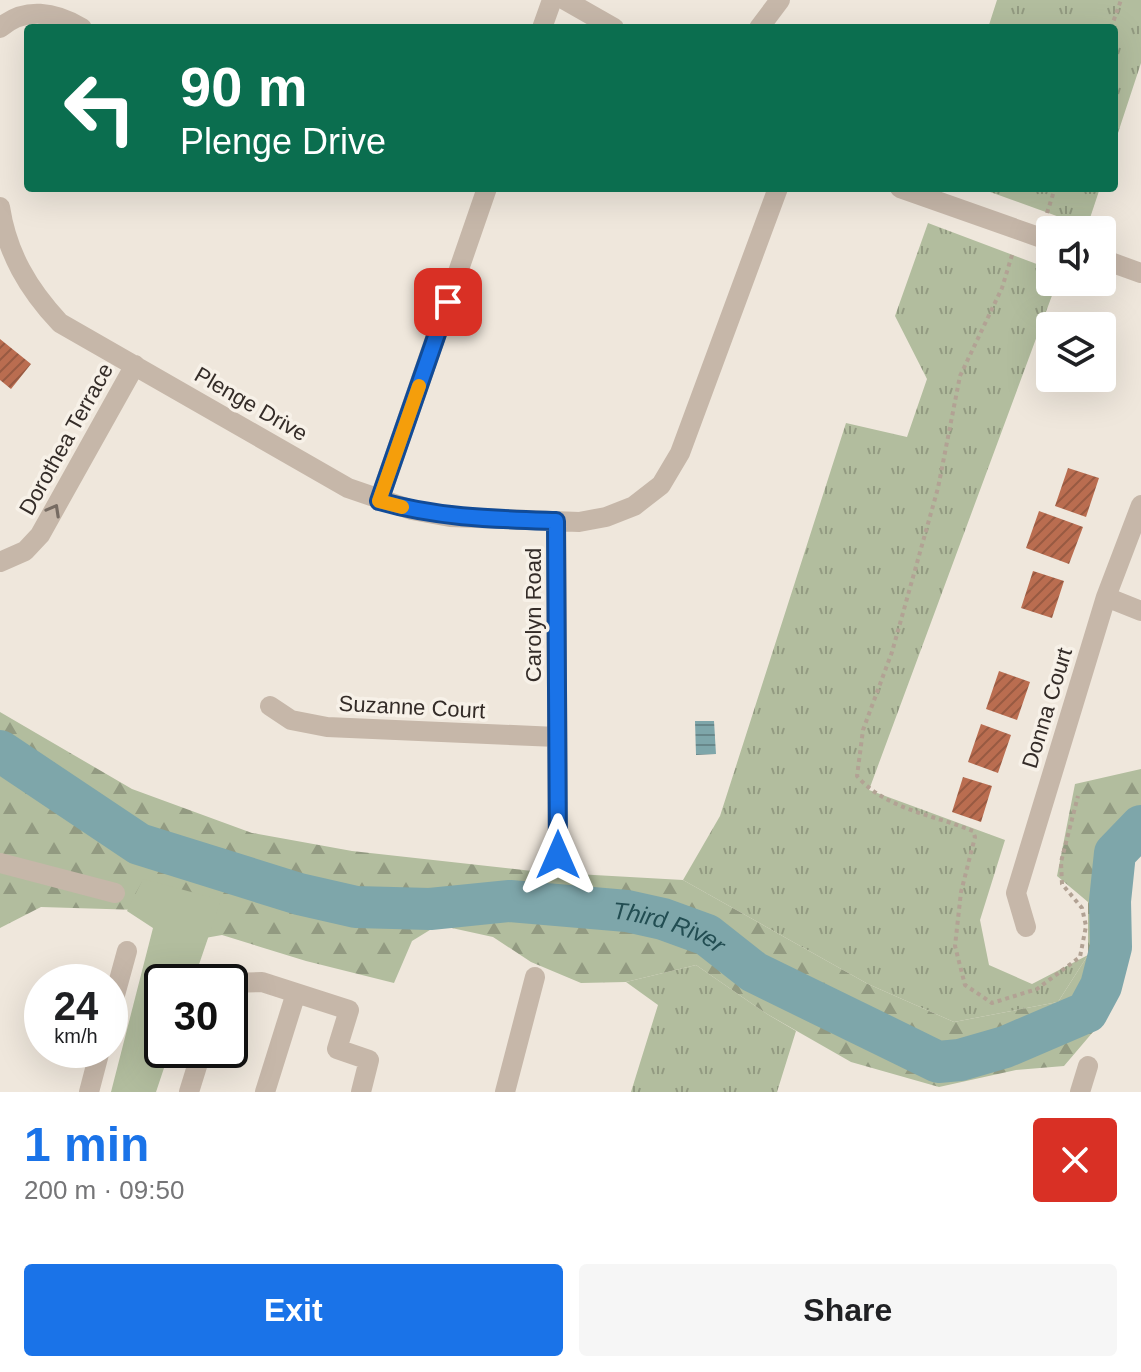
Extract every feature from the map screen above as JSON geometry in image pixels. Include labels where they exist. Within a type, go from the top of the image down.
[{"type":"street","points":[[543,24],[552,0]]},
{"type":"street","points":[[565,0],[607,24]]},
{"type":"street","points":[[762,24],[780,0]]},
{"type":"street","points":[[0,28],[24,14],[43,12],[74,24]]},
{"type":"street","points":[[379,501],[486,192]]},
{"type":"street","name":"Carolyn Road","points":[[558,855],[556,521],[579,522],[606,517],[634,506],[661,485],[680,453],[777,192]]},
{"type":"street","points":[[911,192],[1036,236]]},
{"type":"street","name":"Plenge Drive","points":[[0,207],[13,256],[33,291],[60,323],[348,488],[379,501],[450,517],[556,521]]},
{"type":"street","points":[[1116,264],[1141,273]]},
{"type":"street","name":"Dorothea Terrace","points":[[0,562],[25,551],[40,535],[135,365]]},
{"type":"street","name":"Donna Court","points":[[1026,927],[1016,893],[1106,597],[1141,505]]},
{"type":"street","points":[[1106,597],[1141,611]]},
{"type":"street","name":"Suzanne Court","points":[[270,706],[291,720],[327,727],[557,737]]},
{"type":"street","points":[[0,863],[115,893]]},
{"type":"street","points":[[123,964],[127,951]]},
{"type":"street","points":[[505,1092],[535,977]]},
{"type":"street","points":[[248,982],[262,982],[349,1010],[337,1049],[369,1060],[361,1092]]},
{"type":"street","points":[[265,1092],[296,993]]},
{"type":"street","points":[[1080,1092],[1088,1066]]},
{"type":"street","points":[[89,1092],[95,1068]]},
{"type":"street","points":[[189,1092],[196,1068]]},
{"type":"path","points":[[1112,24],[1121,0]]},
{"type":"path","points":[[1047,213],[1054,192]]},
{"type":"path","points":[[1012,255],[1002,288],[960,376],[938,488],[892,652],[863,730],[857,776],[869,790],[885,799],[973,831],[975,837],[961,892],[955,946],[965,985],[992,1003],[1037,989],[1080,957],[1086,926],[1082,908],[1062,884],[1061,862],[1078,796]]},
{"type":"green space","points":[[997,0],[1141,0],[1141,63],[1118,133],[1118,24],[989,24]]},
{"type":"green space","points":[[990,192],[1099,192],[1091,216],[1057,216]]},
{"type":"green space","points":[[928,223],[1036,264],[1036,296],[1052,296],[1046,312],[1036,312],[1036,339],[869,790],[1005,840],[980,920],[989,965],[1032,984],[1088,955],[1058,1002],[954,1022],[868,984],[683,880],[720,816],[846,423],[907,437],[927,379],[895,316]]},
{"type":"green space","points":[[0,712],[132,789],[252,833],[352,851],[541,872],[683,880],[868,984],[954,1022],[1058,1002],[1088,955],[1088,902],[1057,876],[1075,784],[1141,769],[1141,853],[1131,862],[1122,908],[1127,957],[1110,1012],[1064,1066],[1016,1070],[939,1087],[851,1062],[767,1014],[696,965],[626,982],[581,983],[531,962],[493,937],[438,925],[412,941],[394,983],[306,961],[222,935],[188,941],[139,910],[41,907],[0,928]]},
{"type":"green space","points":[[143,879],[221,900],[199,964],[144,964],[144,1068],[164,1068],[156,1092],[111,1092],[117,1068],[128,1068],[128,1026],[153,928],[127,911]]},
{"type":"green space","points":[[696,965],[796,1031],[777,1092],[631,1092],[658,1005],[626,982]]},
{"type":"water","points":[[695,721],[714,721],[716,754],[696,755]]},
{"type":"building","points":[[0,339],[31,364],[11,389],[0,380]]},
{"type":"building","points":[[1068,468],[1099,478],[1086,517],[1055,506]]},
{"type":"building","points":[[1039,511],[1083,527],[1069,564],[1026,548]]},
{"type":"building","points":[[1033,571],[1064,581],[1052,618],[1021,608]]},
{"type":"building","points":[[999,671],[1030,682],[1017,720],[986,709]]},
{"type":"building","points":[[981,724],[1011,735],[998,773],[968,762]]},
{"type":"building","points":[[963,777],[992,786],[981,822],[952,812]]},
{"type":"waterway","name":"Third River","points":[[0,751],[139,844],[299,894],[356,907],[430,909],[510,901],[627,911],[663,919],[707,935],[754,972],[938,1062],[960,1060],[1005,1047],[1087,1012],[1101,986],[1111,947],[1110,901],[1115,853],[1141,826]]},
{"type":"slow traffic","points":[[402,507],[379,501],[419,386]]},
{"type":"route","points":[[448,302],[379,501],[450,517],[556,521],[558,855]]}]
